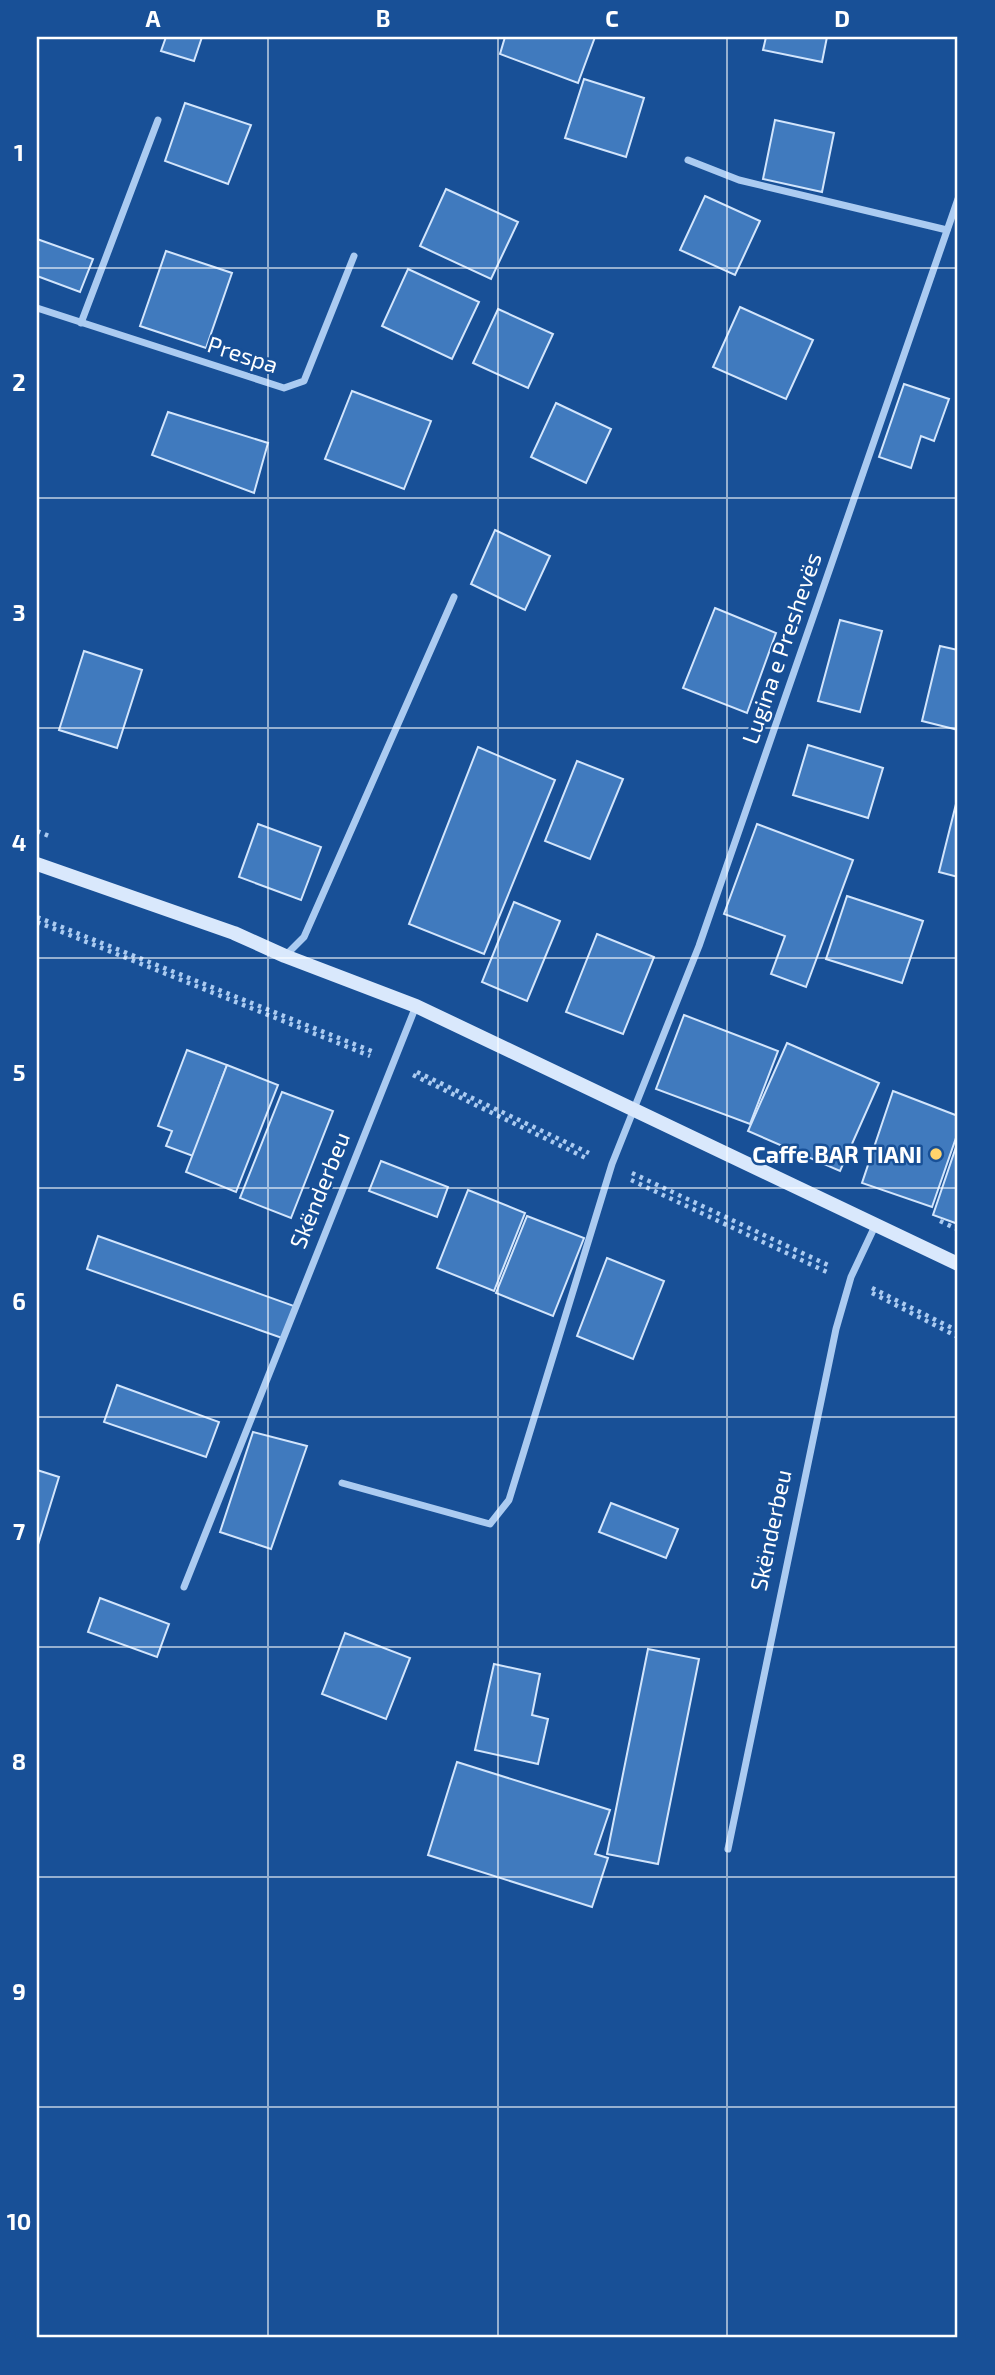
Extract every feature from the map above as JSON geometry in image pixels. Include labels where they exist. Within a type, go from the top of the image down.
[{"type":"main road","points":[[37,864],[234,933],[285,956],[416,1006],[958,1264]]},
{"type":"street","points":[[81,323],[158,120]]},
{"type":"street","points":[[688,160],[739,180],[947,230]]},
{"type":"street","name":"Lugina e Preshevës","points":[[342,1483],[490,1524],[509,1500],[612,1167],[699,946],[958,199]]},
{"type":"street","name":"Prespa","points":[[37,308],[284,388],[304,381],[354,256]]},
{"type":"street","points":[[285,956],[304,937],[454,597]]},
{"type":"street","name":"Skënderbeu","points":[[184,1587],[416,1006]]},
{"type":"street","name":"Skënderbeu","points":[[729,1849],[836,1329],[850,1279],[875,1226]]},
{"type":"path","points":[[37,920],[353,1042],[958,1331]]},
{"type":"path","points":[[850,1279],[958,1337]]},
{"type":"building","points":[[166,37],[202,37],[194,61],[161,51]]},
{"type":"building","points":[[505,37],[595,37],[578,83],[500,54]]},
{"type":"building","points":[[766,37],[827,37],[822,62],[763,50]]},
{"type":"building","points":[[584,79],[644,98],[626,157],[565,138]]},
{"type":"building","points":[[185,103],[251,125],[228,184],[165,161]]},
{"type":"building","points":[[775,120],[834,133],[822,192],[763,179]]},
{"type":"building","points":[[446,189],[518,222],[491,279],[420,246]]},
{"type":"building","points":[[705,196],[760,221],[735,275],[680,250]]},
{"type":"building","points":[[37,239],[93,259],[80,292],[37,276]]},
{"type":"building","points":[[166,251],[232,273],[206,348],[140,326]]},
{"type":"building","points":[[408,269],[479,302],[452,359],[382,326]]},
{"type":"building","points":[[740,307],[813,340],[786,399],[713,367]]},
{"type":"building","points":[[498,309],[553,334],[528,388],[473,363]]},
{"type":"building","points":[[904,384],[949,399],[934,441],[921,436],[911,468],[879,457]]},
{"type":"building","points":[[352,391],[431,421],[404,489],[325,459]]},
{"type":"building","points":[[556,403],[611,429],[586,483],[531,457]]},
{"type":"building","points":[[168,412],[268,443],[254,493],[152,455]]},
{"type":"building","points":[[495,530],[550,556],[525,610],[471,584]]},
{"type":"building","points":[[715,608],[776,633],[747,713],[683,688]]},
{"type":"building","points":[[840,620],[882,631],[860,712],[818,701]]},
{"type":"building","points":[[940,646],[958,650],[958,730],[922,721]]},
{"type":"building","points":[[84,651],[142,670],[117,748],[59,730]]},
{"type":"building","points":[[808,745],[883,768],[868,818],[793,795]]},
{"type":"building","points":[[478,747],[555,780],[484,954],[409,924]]},
{"type":"building","points":[[577,761],[623,779],[590,859],[545,841]]},
{"type":"building","points":[[956,804],[958,805],[958,877],[939,872]]},
{"type":"building","points":[[258,824],[321,847],[301,900],[239,877]]},
{"type":"building","points":[[757,824],[853,860],[806,987],[771,974],[785,936],[724,914]]},
{"type":"building","points":[[847,896],[923,921],[902,983],[826,959]]},
{"type":"building","points":[[514,902],[560,921],[527,1001],[482,982]]},
{"type":"building","points":[[597,934],[654,957],[623,1034],[566,1012]]},
{"type":"building","points":[[684,1015],[778,1051],[750,1124],[656,1089]]},
{"type":"building","points":[[787,1043],[879,1083],[840,1171],[748,1131]]},
{"type":"building","points":[[187,1050],[227,1065],[193,1156],[166,1146],[172,1131],[158,1126]]},
{"type":"building","points":[[227,1065],[278,1085],[236,1192],[186,1172]]},
{"type":"building","points":[[893,1091],[958,1116],[958,1132],[932,1207],[862,1183]]},
{"type":"building","points":[[282,1092],[333,1111],[291,1218],[240,1198]]},
{"type":"building","points":[[958,1141],[958,1224],[933,1215]]},
{"type":"building","points":[[381,1161],[448,1187],[437,1217],[369,1191]]},
{"type":"building","points":[[468,1190],[525,1213],[494,1291],[437,1268]]},
{"type":"building","points":[[527,1216],[584,1238],[553,1316],[496,1293]]},
{"type":"building","points":[[98,1236],[294,1306],[282,1338],[87,1269]]},
{"type":"building","points":[[607,1258],[664,1281],[633,1359],[577,1336]]},
{"type":"building","points":[[117,1385],[219,1422],[206,1457],[104,1422]]},
{"type":"building","points":[[253,1432],[307,1446],[271,1549],[220,1532]]},
{"type":"building","points":[[37,1470],[59,1477],[37,1548]]},
{"type":"building","points":[[611,1503],[678,1529],[666,1558],[599,1532]]},
{"type":"building","points":[[100,1598],[169,1624],[157,1657],[88,1632]]},
{"type":"building","points":[[345,1633],[410,1658],[386,1719],[322,1694]]},
{"type":"building","points":[[648,1649],[699,1659],[658,1864],[607,1854]]},
{"type":"building","points":[[494,1664],[540,1674],[532,1715],[548,1719],[538,1764],[475,1750]]},
{"type":"building","points":[[457,1762],[610,1810],[595,1854],[608,1858],[592,1907],[428,1855]]},
{"type":"place","name":"Caffe BAR TIANI","points":[[936,1154]]}]
